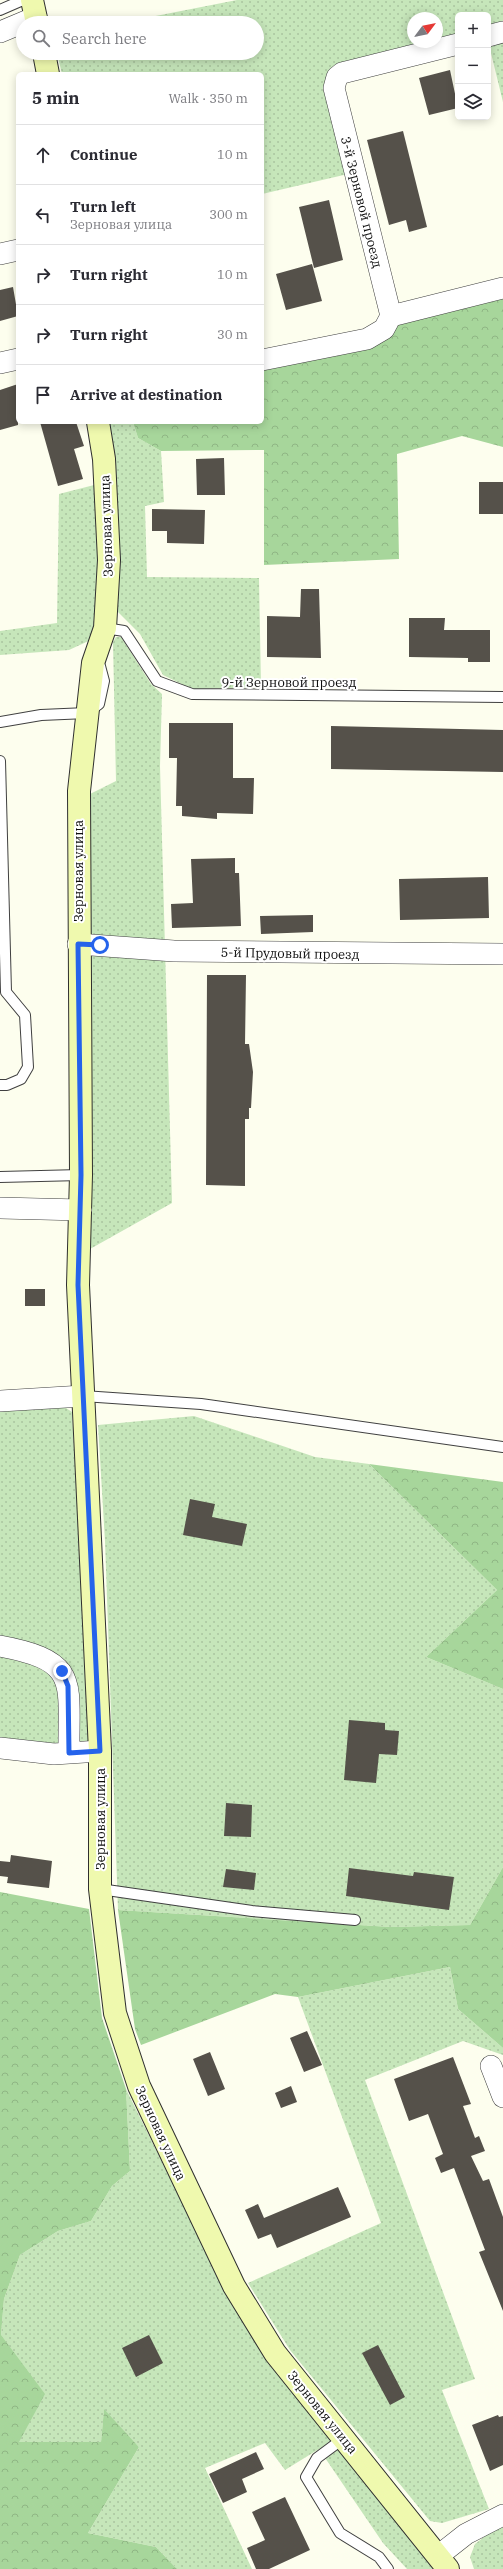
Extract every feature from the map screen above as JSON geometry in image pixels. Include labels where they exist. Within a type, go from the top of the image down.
[{"type":"street","points":[[23,16],[32,10]]},
{"type":"street","points":[[0,32],[16,21]]},
{"type":"street","points":[[491,35],[503,32]]},
{"type":"street","name":"3-й Зерновой проезд","points":[[391,316],[334,88],[336,77],[342,73],[455,45]]},
{"type":"street","points":[[45,60],[48,72]]},
{"type":"street","points":[[0,254],[16,250]]},
{"type":"street","points":[[264,360],[367,338],[384,329],[391,316],[503,288]]},
{"type":"street","points":[[0,363],[16,359]]},
{"type":"street","name":"Зерновая улица","points":[[98,424],[104,459],[109,560],[105,628],[93,663],[78,791],[81,1175],[78,1285],[100,1751],[100,1889],[115,2013],[139,2086],[234,2286],[276,2353],[443,2562]]},
{"type":"street","name":"5-й Прудовый проезд","points":[[78,944],[174,951],[503,954]]},
{"type":"street","points":[[0,1208],[81,1210]]},
{"type":"street","points":[[0,1401],[83,1396]]},
{"type":"street","points":[[0,1646],[22,1650],[51,1661],[62,1671],[68,1686],[69,1753]]},
{"type":"street","points":[[0,1748],[54,1754],[100,1751]]},
{"type":"street","points":[[491,2066],[503,2098]]},
{"type":"street","points":[[443,2562],[466,2534],[503,2515]]},
{"type":"lane","points":[[0,10],[32,10]]},
{"type":"lane","name":"9-й Зерновой проезд","points":[[105,628],[124,630],[157,681],[192,694],[503,697]]},
{"type":"lane","points":[[0,722],[41,715],[87,713]]},
{"type":"lane","points":[[0,761],[3,964],[6,992],[25,1015],[28,1067],[21,1079],[8,1085],[0,1085]]},
{"type":"lane","points":[[0,1177],[81,1175]]},
{"type":"lane","points":[[83,1396],[201,1404],[503,1448]]},
{"type":"lane","points":[[100,1889],[252,1911],[356,1920]]},
{"type":"lane","points":[[344,2438],[317,2458],[306,2477],[340,2532],[379,2557],[388,2569]]},
{"type":"green space","points":[[237,0],[503,0],[503,24],[491,27],[491,12],[455,12],[455,37],[443,40],[443,12],[407,12],[407,48],[415,48],[340,68],[348,174],[264,194],[264,72],[62,72],[59,60],[264,60],[264,16],[156,16]]},
{"type":"green space","points":[[503,38],[503,102],[491,53],[491,40]]},
{"type":"green space","points":[[503,295],[503,447],[462,436],[397,454],[399,559],[264,565],[264,450],[161,451],[138,438],[134,424],[264,424],[264,365],[395,321]]},
{"type":"green space","points":[[109,424],[134,424],[138,438],[161,451],[164,502],[145,506],[147,577],[259,578],[261,687],[192,689],[163,675],[140,634],[116,610]]},
{"type":"green space","points":[[98,484],[103,561],[95,638],[69,650],[0,655],[0,631],[57,623],[59,494]]},
{"type":"green space","points":[[116,637],[121,637],[151,684],[162,694],[160,766],[172,1203],[90,1249],[90,794],[116,781],[113,642]]},
{"type":"green space","points":[[0,1393],[63,1406],[72,1412],[91,1737],[75,1762],[0,1758]]},
{"type":"green space","points":[[194,1416],[315,1457],[369,1464],[497,1590],[426,1657],[503,1689],[503,1867],[470,1925],[391,1927],[118,1910],[105,1541],[98,1425]]},
{"type":"green space","points":[[369,1464],[503,1482],[503,1689],[426,1657],[497,1590]]},
{"type":"green space","points":[[503,1867],[503,2048],[458,2009],[450,1967],[298,1997],[275,1994],[141,2045],[135,2029],[118,1910],[391,1927],[470,1925]]},
{"type":"green space","points":[[0,1892],[89,1909],[102,2018],[126,2089],[130,2171],[112,2186],[91,2221],[58,2231],[20,2255],[4,2299],[1,2335],[45,2394],[19,2442],[101,2442],[104,2409],[139,2447],[88,2533],[156,2547],[177,2569],[0,2569]]},
{"type":"green space","points":[[450,1967],[458,2009],[503,2048],[503,2055],[463,2041],[365,2080],[475,2379],[442,2390],[489,2509],[442,2523],[430,2521],[290,2350],[248,2283],[381,2223],[298,1997]]},
{"type":"green space","points":[[126,2089],[226,2292],[436,2569],[407,2569],[383,2543],[319,2449],[285,2470],[265,2443],[205,2468],[252,2569],[177,2569],[156,2547],[88,2533],[139,2447],[104,2410],[101,2442],[19,2442],[1,2335],[4,2299],[20,2255],[58,2231],[91,2221],[112,2186],[130,2171]]},
{"type":"green space","points":[[503,2522],[503,2569],[474,2569],[470,2557],[475,2544]]},
{"type":"building","points":[[450,70],[455,94],[455,109],[429,115],[419,78]]},
{"type":"building","points":[[403,131],[427,227],[409,232],[406,220],[389,225],[367,140]]},
{"type":"building","points":[[329,200],[343,260],[314,268],[299,207]]},
{"type":"building","points":[[312,264],[322,301],[286,310],[276,274]]},
{"type":"building","points":[[13,287],[16,304],[16,317],[0,321],[0,290]]},
{"type":"building","points":[[16,385],[16,424],[18,425],[0,430],[0,390]]},
{"type":"building","points":[[41,424],[77,424],[84,446],[74,449],[83,479],[58,486]]},
{"type":"building","points":[[224,458],[225,495],[197,495],[196,459]]},
{"type":"building","points":[[479,482],[503,482],[503,514],[479,514]]},
{"type":"building","points":[[152,509],[205,510],[204,544],[167,543],[167,531],[152,531]]},
{"type":"building","points":[[301,589],[319,589],[321,658],[267,657],[267,616],[300,617]]},
{"type":"building","points":[[409,618],[445,618],[444,630],[490,630],[490,662],[468,662],[468,658],[409,657]]},
{"type":"building","points":[[169,723],[233,723],[233,778],[254,778],[253,814],[217,813],[217,819],[182,816],[182,806],[176,806],[177,758],[169,758]]},
{"type":"building","points":[[331,726],[503,730],[503,772],[331,769]]},
{"type":"building","points":[[235,858],[235,873],[239,873],[241,926],[172,928],[171,904],[193,903],[191,859]]},
{"type":"building","points":[[488,877],[489,918],[400,920],[399,879]]},
{"type":"building","points":[[313,915],[313,932],[261,934],[260,916]]},
{"type":"building","points":[[207,975],[246,975],[245,1044],[249,1044],[253,1072],[251,1108],[249,1108],[249,1119],[245,1119],[245,1186],[206,1185]]},
{"type":"building","points":[[25,1289],[45,1289],[45,1306],[25,1306]]},
{"type":"building","points":[[190,1499],[215,1504],[212,1517],[247,1524],[242,1546],[183,1535]]},
{"type":"building","points":[[349,1720],[385,1723],[385,1730],[399,1731],[397,1755],[379,1754],[376,1783],[344,1780]]},
{"type":"building","points":[[226,1803],[252,1805],[251,1837],[224,1836]]},
{"type":"building","points":[[11,1855],[52,1861],[49,1888],[7,1883],[8,1877],[0,1876],[0,1861],[10,1862]]},
{"type":"building","points":[[349,1868],[413,1876],[414,1872],[454,1877],[449,1910],[346,1896]]},
{"type":"building","points":[[226,1869],[256,1873],[254,1890],[223,1887]]},
{"type":"building","points":[[307,2031],[322,2065],[304,2072],[290,2038]]},
{"type":"building","points":[[210,2052],[225,2089],[208,2096],[193,2059]]},
{"type":"building","points":[[453,2057],[471,2104],[463,2106],[475,2138],[479,2136],[485,2151],[471,2156],[483,2181],[489,2179],[503,2217],[503,2311],[479,2252],[485,2250],[454,2168],[441,2173],[435,2158],[443,2154],[428,2114],[409,2121],[394,2079]]},
{"type":"building","points":[[291,2086],[297,2102],[281,2108],[275,2093]]},
{"type":"building","points":[[338,2187],[351,2217],[277,2248],[271,2234],[258,2239],[245,2210],[258,2204],[264,2218]]},
{"type":"building","points":[[149,2335],[163,2363],[136,2377],[122,2348]]},
{"type":"building","points":[[378,2345],[405,2397],[390,2405],[362,2353]]},
{"type":"building","points":[[498,2415],[499,2417],[503,2416],[503,2465],[490,2471],[472,2425]]},
{"type":"building","points":[[256,2452],[264,2469],[242,2479],[247,2492],[223,2503],[209,2474]]},
{"type":"building","points":[[285,2497],[310,2550],[269,2569],[256,2569],[247,2548],[265,2540],[252,2512]]},
{"type":"route","points":[[62,1671],[68,1686],[69,1753],[100,1751],[92,1548],[78,1285],[81,1175],[78,944],[100,945]]}]
